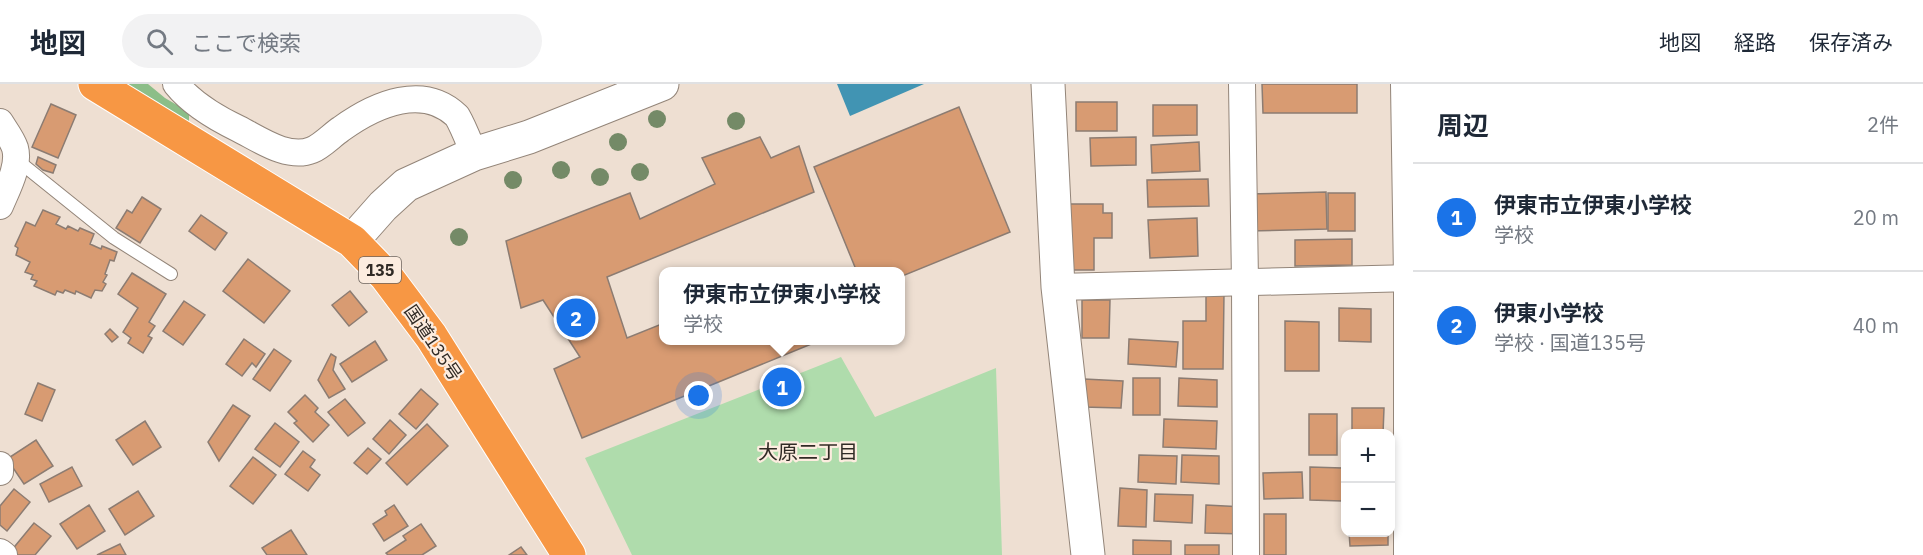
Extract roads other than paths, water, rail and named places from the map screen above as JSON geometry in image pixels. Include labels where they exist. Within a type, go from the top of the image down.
[{"type":"highway","name":"国道135号","points":[[94,84],[352,241],[386,276],[431,336],[569,555]]},
{"type":"street","points":[[176,84],[184,94],[217,118],[276,147],[294,152],[311,150],[391,95],[411,88],[430,92],[445,102],[457,116],[474,154]]},
{"type":"street","points":[[352,241],[383,206],[406,185],[474,154],[529,137],[662,84]]},
{"type":"street","points":[[1048,84],[1058,286],[1088,555]]},
{"type":"street","points":[[1242,84],[1246,555]]},
{"type":"street","points":[[1404,84],[1410,278],[1407,555]]},
{"type":"street","points":[[0,122],[15,148],[16,159],[0,206]]},
{"type":"street","points":[[1058,286],[1410,278]]},
{"type":"street","points":[[0,465],[0,472]]},
{"type":"street","points":[[0,552],[4,555]]},
{"type":"lane","points":[[16,159],[114,238],[171,274]]},
{"type":"water","points":[[837,84],[924,84],[850,116]]},
{"type":"place","name":"伊東小学校","points":[[576,318]]},
{"type":"place","name":"伊東市立伊東小学校","points":[[782,387]]},
{"type":"district","name":"大原二丁目","points":[[808,452]]}]
